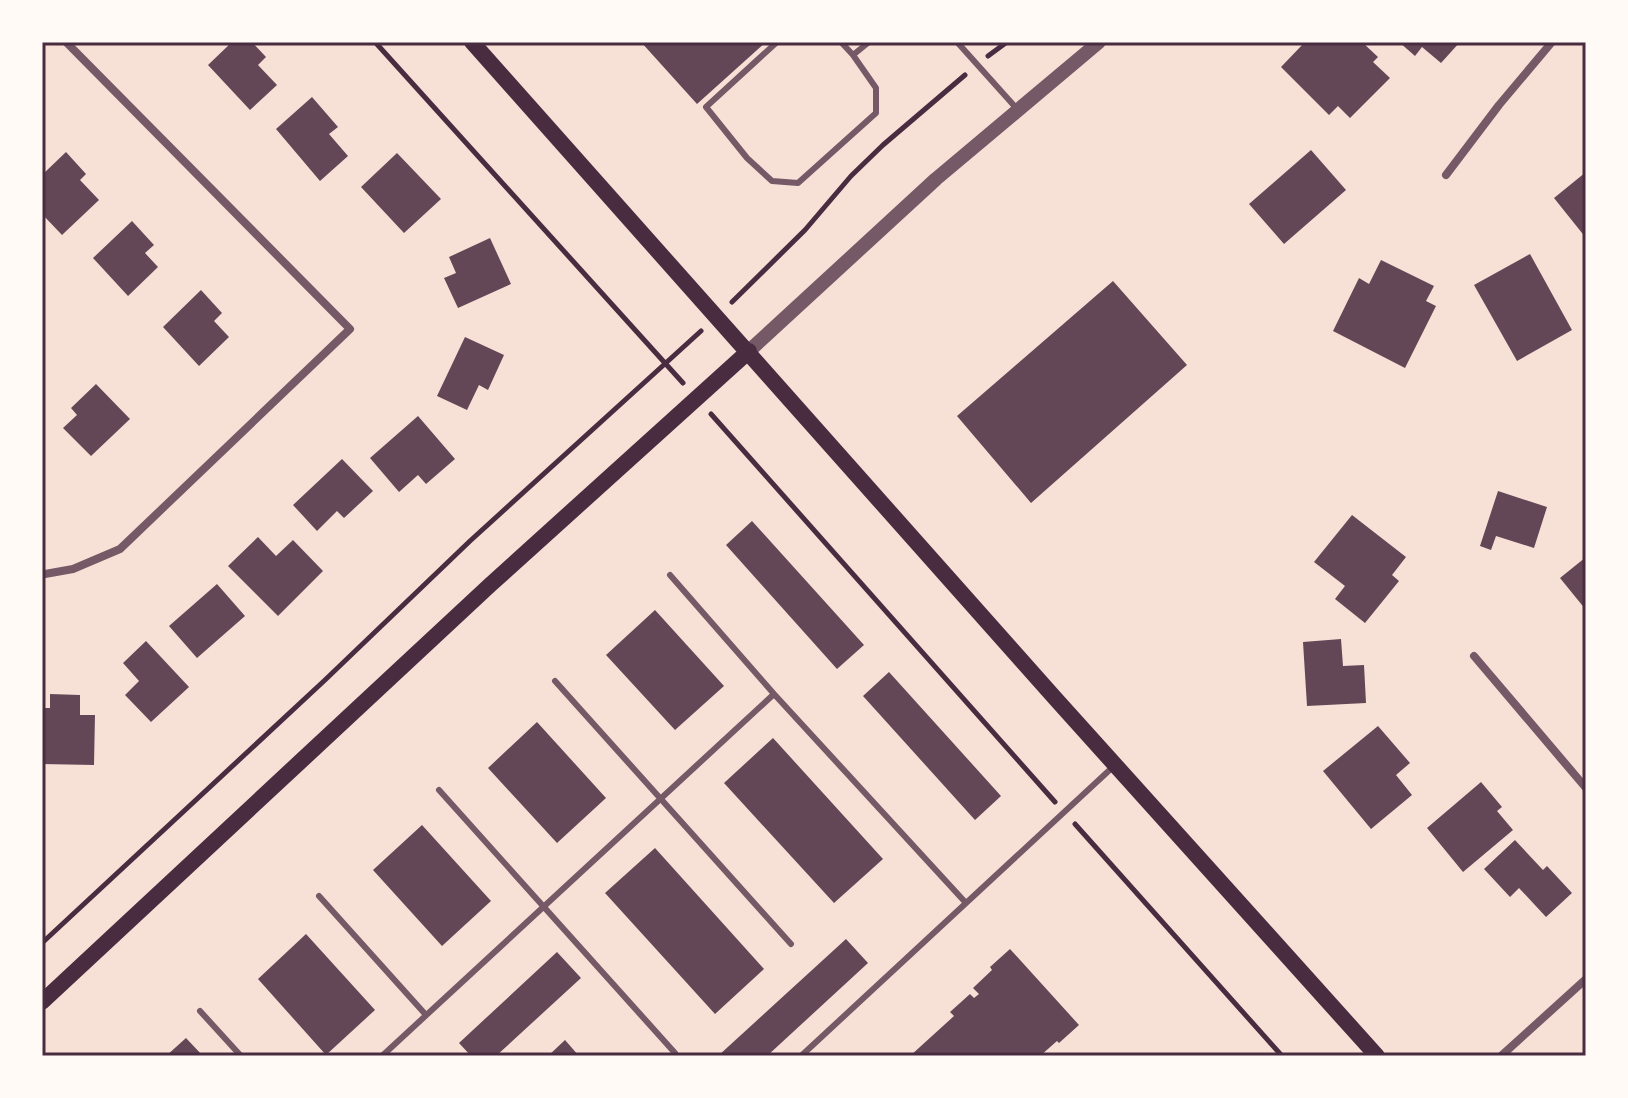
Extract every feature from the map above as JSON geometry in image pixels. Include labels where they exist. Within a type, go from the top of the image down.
[{"type":"main road","points":[[472,42],[1377,1056]]},
{"type":"main road","points":[[42,1002],[490,585],[749,351]]},
{"type":"street","points":[[44,571],[73,569],[120,549],[350,329],[66,42]]},
{"type":"street","points":[[749,351],[936,179],[1099,42]]},
{"type":"street","points":[[1446,175],[1552,42]]},
{"type":"street","points":[[1474,656],[1586,788]]},
{"type":"street","points":[[1501,1056],[1586,979]]},
{"type":"lane","points":[[777,42],[706,107],[747,158],[772,181],[798,183],[876,113],[876,88],[841,42]]},
{"type":"lane","points":[[853,55],[869,42]]},
{"type":"lane","points":[[957,42],[1018,110]]},
{"type":"lane","points":[[670,575],[774,694],[966,903]]},
{"type":"lane","points":[[555,681],[791,944]]},
{"type":"lane","points":[[382,1056],[774,694]]},
{"type":"lane","points":[[801,1056],[1115,765]]},
{"type":"lane","points":[[439,790],[675,1053]]},
{"type":"lane","points":[[319,896],[426,1015]]},
{"type":"lane","points":[[200,1011],[241,1056]]},
{"type":"path","points":[[375,42],[1282,1056]]},
{"type":"path","points":[[42,943],[459,551],[717,316],[805,230],[851,176],[883,145],[1007,42]]},
{"type":"building","points":[[232,42],[252,42],[266,57],[258,65],[277,85],[250,110],[208,65]]},
{"type":"building","points":[[641,42],[766,42],[697,104]]},
{"type":"building","points":[[1305,42],[1362,42],[1378,57],[1373,62],[1390,78],[1350,118],[1338,106],[1329,115],[1281,67]]},
{"type":"building","points":[[1399,42],[1460,42],[1441,63],[1422,47],[1415,56]]},
{"type":"building","points":[[312,97],[338,127],[329,134],[348,156],[320,181],[276,129]]},
{"type":"building","points":[[1311,150],[1346,190],[1284,244],[1249,204]]},
{"type":"building","points":[[66,152],[86,174],[80,180],[99,200],[62,235],[42,214],[42,175]]},
{"type":"building","points":[[397,153],[441,199],[404,233],[361,187]]},
{"type":"building","points":[[1586,172],[1586,238],[1554,198]]},
{"type":"building","points":[[132,221],[154,245],[145,253],[158,267],[128,296],[93,258]]},
{"type":"building","points":[[490,238],[511,284],[458,308],[444,278],[456,273],[449,257]]},
{"type":"building","points":[[1530,254],[1572,330],[1517,361],[1474,285]]},
{"type":"building","points":[[1381,260],[1434,286],[1426,301],[1436,306],[1405,368],[1333,331],[1359,278],[1369,284]]},
{"type":"building","points":[[1113,281],[1187,365],[1031,503],[957,416]]},
{"type":"building","points":[[201,290],[222,313],[214,321],[229,337],[199,366],[163,327]]},
{"type":"building","points":[[465,337],[504,355],[488,390],[479,385],[467,410],[437,396]]},
{"type":"building","points":[[96,384],[130,419],[91,456],[63,428],[77,415],[71,408]]},
{"type":"building","points":[[418,416],[455,459],[426,484],[418,475],[399,492],[370,458]]},
{"type":"building","points":[[342,459],[373,491],[344,518],[337,511],[317,531],[293,505]]},
{"type":"building","points":[[1498,491],[1547,507],[1534,548],[1496,536],[1491,550],[1480,546]]},
{"type":"building","points":[[1352,515],[1406,557],[1392,575],[1399,581],[1365,623],[1335,599],[1345,586],[1314,562]]},
{"type":"building","points":[[752,521],[864,645],[837,669],[726,545]]},
{"type":"building","points":[[258,537],[276,556],[293,540],[323,571],[278,616],[228,566]]},
{"type":"building","points":[[1586,557],[1586,610],[1560,578]]},
{"type":"building","points":[[217,584],[245,616],[197,658],[169,626]]},
{"type":"building","points":[[655,610],[724,686],[675,730],[606,655]]},
{"type":"building","points":[[1341,639],[1343,666],[1364,665],[1366,703],[1307,706],[1303,642]]},
{"type":"building","points":[[146,641],[189,687],[151,722],[125,695],[139,681],[123,663]]},
{"type":"building","points":[[889,672],[1001,796],[975,820],[863,696]]},
{"type":"building","points":[[50,694],[80,695],[80,715],[95,715],[94,765],[42,764],[42,708],[50,708]]},
{"type":"building","points":[[537,722],[606,798],[557,843],[488,768]]},
{"type":"building","points":[[1378,726],[1410,763],[1396,775],[1412,795],[1371,829],[1323,771]]},
{"type":"building","points":[[773,738],[883,859],[834,903],[724,783]]},
{"type":"building","points":[[1481,782],[1502,807],[1497,811],[1513,830],[1463,872],[1427,828]]},
{"type":"building","points":[[422,825],[491,901],[442,946],[373,870]]},
{"type":"building","points":[[1515,840],[1543,870],[1547,866],[1572,893],[1546,917],[1519,888],[1510,897],[1484,869]]},
{"type":"building","points":[[655,848],[764,969],[715,1014],[605,893]]},
{"type":"building","points":[[306,934],[375,1010],[326,1055],[258,979]]},
{"type":"building","points":[[846,939],[868,963],[767,1056],[718,1056]]},
{"type":"building","points":[[1010,949],[1079,1025],[1040,1056],[1032,1053],[1028,1056],[910,1056],[954,1016],[950,1012],[970,994],[974,998],[979,994],[973,988]]},
{"type":"building","points":[[557,952],[581,978],[496,1056],[471,1056],[459,1043]]},
{"type":"building","points":[[186,1038],[203,1056],[166,1056]]},
{"type":"building","points":[[565,1040],[579,1056],[548,1056]]}]
